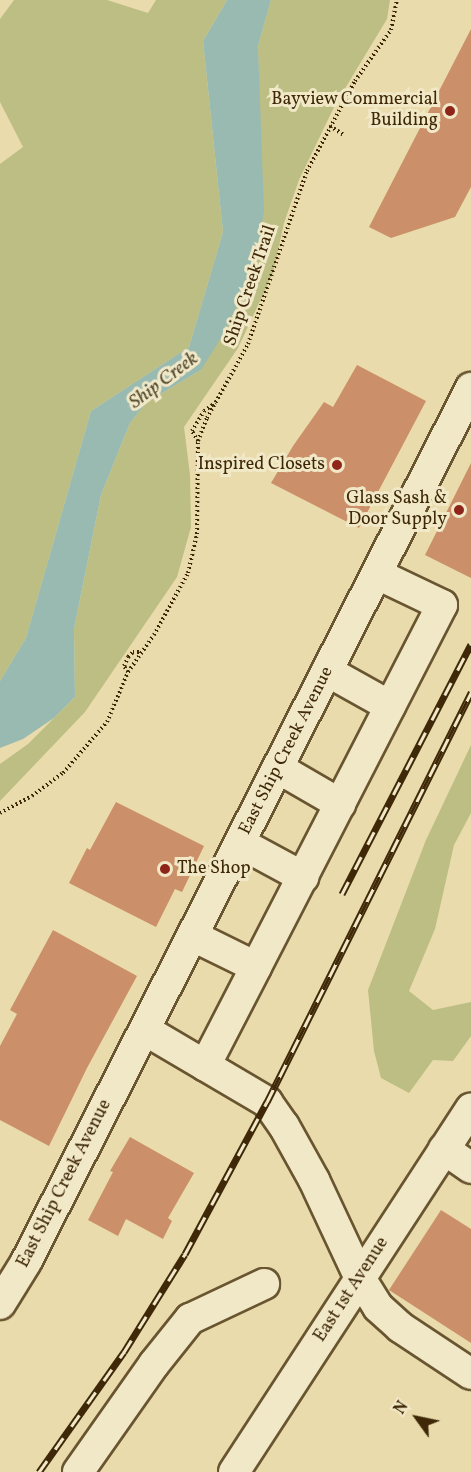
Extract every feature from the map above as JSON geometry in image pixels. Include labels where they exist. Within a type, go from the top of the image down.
[{"type":"street","name":"East Ship Creek Avenue","points":[[0,1304],[26,1262],[471,388]]},
{"type":"street","points":[[205,1066],[442,605],[377,574]]},
{"type":"street","points":[[327,671],[390,706]]},
{"type":"street","points":[[278,768],[340,804]]},
{"type":"street","points":[[240,843],[303,877]]},
{"type":"street","points":[[193,936],[256,968]]},
{"type":"street","points":[[145,1030],[267,1102],[314,1180],[360,1278],[378,1307],[400,1327],[471,1374]]},
{"type":"street","name":"East 1st Avenue","points":[[234,1472],[471,1108]]},
{"type":"street","points":[[444,1149],[471,1168]]},
{"type":"street","points":[[78,1472],[154,1364],[190,1319],[264,1284]]},
{"type":"path","name":"Ship Creek Trail","points":[[0,813],[32,796],[63,773],[107,722],[128,672],[188,573],[197,534],[198,441],[248,344],[291,212],[307,171],[356,81],[391,30],[397,0]]},
{"type":"path","points":[[330,126],[344,135]]},
{"type":"path","points":[[198,441],[192,431],[204,411],[216,403]]},
{"type":"path","points":[[128,672],[124,666],[128,657],[133,652],[142,652]]},
{"type":"green space","points":[[14,0],[107,0],[148,13],[156,0],[227,0],[203,41],[223,232],[189,347],[91,411],[26,638],[0,681],[0,164],[23,147],[0,102],[0,19]]},
{"type":"green space","points":[[271,0],[390,0],[387,19],[335,105],[299,180],[284,223],[273,273],[238,348],[184,427],[190,475],[191,527],[177,577],[85,712],[0,801],[0,764],[28,744],[75,697],[74,629],[101,495],[130,423],[147,402],[201,370],[259,100],[258,46]]},
{"type":"green space","points":[[471,745],[471,813],[454,845],[435,929],[409,991],[433,1010],[471,1002],[471,1036],[453,1061],[433,1060],[409,1093],[381,1078],[374,1051],[368,990],[426,840]]},
{"type":"water","name":"Ship Creek","points":[[227,0],[271,0],[258,46],[264,212],[252,275],[221,338],[201,370],[147,402],[130,423],[101,495],[74,629],[75,697],[54,718],[23,739],[0,748],[0,681],[26,638],[91,411],[189,347],[223,232],[203,41]]},
{"type":"building","name":"Bayview Commercial Building","points":[[471,29],[471,187],[455,217],[391,238],[369,227]]},
{"type":"building","name":"Inspired Closets","points":[[357,365],[426,401],[359,528],[271,483],[293,446],[324,402],[333,407]]},
{"type":"building","name":"Glass Sash & Door Supply","points":[[471,463],[471,578],[425,555]]},
{"type":"building","points":[[116,802],[204,846],[182,892],[175,889],[156,927],[69,883],[87,848],[90,850]]},
{"type":"building","points":[[53,930],[137,976],[87,1068],[49,1146],[0,1120],[0,1046],[17,1014],[10,1010]]},
{"type":"building","points":[[130,1137],[194,1173],[168,1218],[172,1221],[163,1239],[126,1219],[118,1236],[88,1220],[113,1172],[110,1171]]},
{"type":"building","points":[[441,1210],[471,1229],[471,1343],[389,1290]]},
{"type":"railway","points":[[342,894],[471,644]]},
{"type":"railway","points":[[39,1472],[124,1352],[185,1254],[267,1102],[471,692]]},
{"type":"place","name":"Bayview Commercial Building","points":[[450,111]]},
{"type":"place","name":"Inspired Closets","points":[[337,465]]},
{"type":"place","name":"Glass Sash & Door Supply","points":[[459,510]]},
{"type":"place","name":"The Shop","points":[[165,869]]}]
